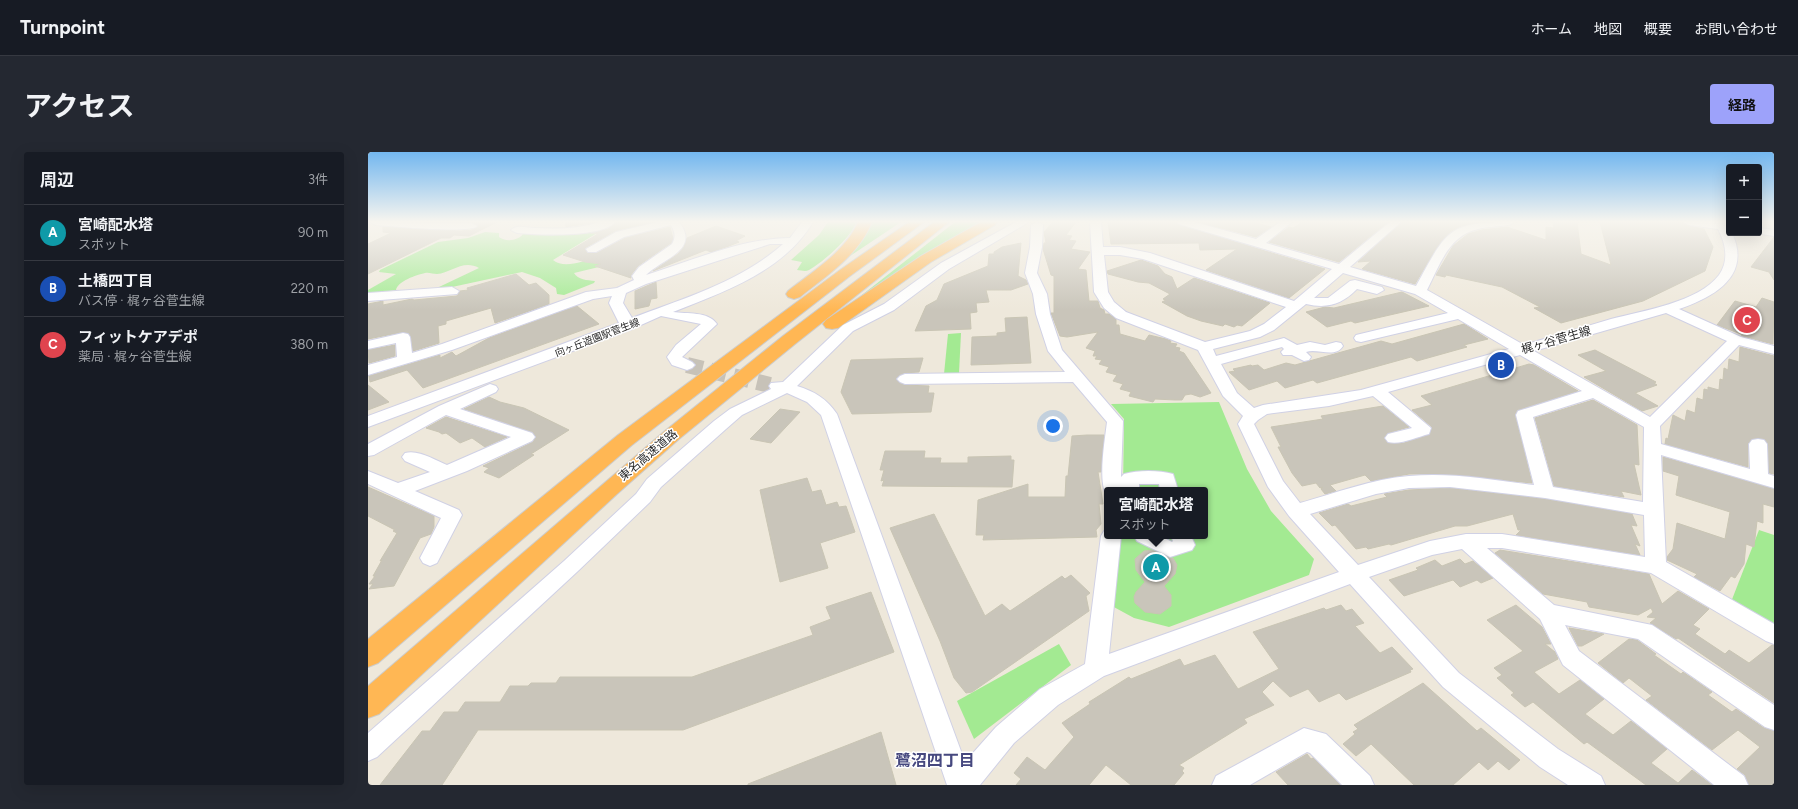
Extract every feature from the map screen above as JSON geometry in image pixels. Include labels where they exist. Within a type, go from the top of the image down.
[{"type":"highway","points":[[625,440],[843,252]]},
{"type":"highway","name":"東名高速道路","points":[[368,655],[625,440],[875,252]]},
{"type":"highway","name":"東名高速道路","points":[[368,705],[609,489],[672,435],[789,340],[904,252]]},
{"type":"highway","points":[[672,435],[750,384],[892,281],[939,252]]},
{"type":"street","points":[[641,281],[638,276],[642,270],[670,252]]},
{"type":"street","points":[[368,370],[447,347],[591,295],[620,292],[641,281],[732,252]]},
{"type":"street","name":"向ヶ丘遊園駅菅生線","points":[[368,422],[627,326],[716,291],[740,279],[766,263],[780,252]]},
{"type":"street","points":[[368,749],[571,566],[643,498],[654,483],[720,425],[736,412],[778,386],[848,328],[889,307],[945,266],[970,252]]},
{"type":"street","points":[[1035,252],[1032,273],[1040,294],[1043,314],[1055,351],[1115,421],[1113,487]]},
{"type":"street","points":[[1098,252],[1101,292],[1109,305],[1121,314],[1141,323],[1204,347],[1255,334],[1269,327],[1361,252]]},
{"type":"street","points":[[1123,252],[1146,256],[1300,303],[1322,304],[1342,296],[1355,284],[1376,290]]},
{"type":"street","points":[[1284,252],[1420,291],[1652,425]]},
{"type":"street","points":[[1420,291],[1443,252]]},
{"type":"street","name":"梶ヶ谷菅生線","points":[[1252,416],[1263,410],[1350,397],[1522,350],[1666,308],[1700,296],[1717,285],[1727,273],[1732,260],[1732,252]]},
{"type":"street","points":[[368,297],[450,291]]},
{"type":"street","points":[[620,292],[616,303],[626,320],[627,326]]},
{"type":"street","points":[[1666,308],[1736,340],[1774,350]]},
{"type":"street","points":[[662,312],[671,317],[698,318],[706,320],[710,324],[681,348],[674,357],[678,362],[687,365]]},
{"type":"street","points":[[1361,338],[1460,314]]},
{"type":"street","points":[[368,344],[403,337],[405,358]]},
{"type":"street","points":[[1656,566],[1653,510],[1652,425],[1736,340]]},
{"type":"street","points":[[1213,361],[1233,360],[1266,355],[1284,342],[1300,354],[1310,346],[1326,349],[1336,346]]},
{"type":"street","points":[[1204,347],[1231,396],[1244,406],[1252,416],[1246,424],[1275,483],[1296,511],[1353,575],[1451,680],[1549,758],[1592,785]]},
{"type":"street","points":[[368,451],[445,409],[484,391],[548,367],[551,362],[544,357]]},
{"type":"street","points":[[906,379],[1076,377]]},
{"type":"street","points":[[778,386],[809,396],[821,403],[829,414],[960,785]]},
{"type":"street","points":[[1375,390],[1423,428],[1423,430],[1394,438]]},
{"type":"street","points":[[1545,492],[1524,415],[1594,392]]},
{"type":"street","points":[[398,490],[462,471],[526,437],[445,409]]},
{"type":"street","points":[[1652,447],[1766,480],[1758,444]]},
{"type":"street","points":[[411,457],[462,471]]},
{"type":"street","points":[[368,477],[452,515],[430,558]]},
{"type":"street","points":[[1130,487],[1130,478],[1167,478],[1168,487]]},
{"type":"street","points":[[1296,511],[1375,488],[1409,482],[1450,481],[1545,492],[1653,510]]},
{"type":"street","points":[[1096,669],[1111,539]]},
{"type":"street","points":[[1150,539],[1170,550],[1185,545],[1182,539]]},
{"type":"street","points":[[1466,541],[1548,613],[1571,658],[1735,785]]},
{"type":"street","points":[[963,785],[1005,735],[1049,698],[1096,669],[1430,548],[1466,541],[1502,541],[1656,566],[1774,635]]},
{"type":"street","points":[[1548,613],[1644,631],[1774,720]]},
{"type":"street","points":[[1225,785],[1304,740],[1317,742],[1361,785]]},
{"type":"green space","points":[[418,252],[567,252],[553,260],[557,263],[568,264],[596,258],[603,266],[574,273],[580,278],[595,281],[594,283],[564,295],[557,294],[556,288],[540,278],[522,272],[438,290],[439,287],[479,268],[468,265],[437,274],[421,274],[404,281],[397,287],[396,290],[368,294],[368,290],[396,274],[379,272],[380,270]]},
{"type":"green space","points":[[800,252],[833,252],[808,271],[797,270],[802,262],[791,260]]},
{"type":"green space","points":[[846,252],[857,252],[829,270]]},
{"type":"green space","points":[[917,252],[933,252],[866,295],[862,295]]},
{"type":"green space","points":[[961,333],[959,373],[944,374],[948,334]]},
{"type":"green space","points":[[1219,402],[1247,469],[1271,511],[1314,559],[1309,575],[1169,627],[1134,618],[1112,606],[1119,539],[1208,539],[1208,487],[1123,487],[1124,419],[1111,404]]},
{"type":"green space","points":[[1759,530],[1774,535],[1774,629],[1731,602]]},
{"type":"green space","points":[[1059,644],[1071,665],[974,739],[957,701]]},
{"type":"building","points":[[368,252],[414,252],[368,274]]},
{"type":"building","points":[[569,252],[597,253],[600,252],[659,252],[638,266],[631,275],[631,278],[595,266],[601,264],[585,262],[563,255]]},
{"type":"building","points":[[680,252],[702,252],[653,271]]},
{"type":"building","points":[[994,252],[1020,252],[1018,276],[1026,280],[1028,284],[1011,290],[986,290],[989,302],[976,303],[977,312],[970,313],[971,329],[915,331],[926,306],[937,300],[944,284],[988,266],[989,254],[994,254]]},
{"type":"building","points":[[1044,252],[1090,252],[1078,269],[1086,270],[1089,301],[1098,301],[1100,308],[1104,310],[1105,314],[1109,314],[1116,319],[1116,325],[1119,325],[1120,334],[1145,341],[1149,335],[1166,339],[1171,341],[1170,343],[1177,344],[1175,347],[1180,348],[1179,351],[1184,353],[1211,393],[1200,397],[1191,394],[1185,395],[1182,400],[1155,399],[1153,402],[1129,396],[1131,392],[1120,389],[1123,384],[1113,381],[1117,375],[1106,372],[1109,367],[1099,364],[1102,360],[1095,359],[1097,356],[1093,356],[1095,351],[1086,348],[1098,332],[1067,337],[1060,336],[1051,313],[1054,313],[1054,276],[1051,275]]},
{"type":"building","points":[[1233,252],[1267,252],[1325,269],[1289,298],[1206,270]]},
{"type":"building","points":[[1302,252],[1352,252],[1339,262]]},
{"type":"building","points":[[1370,252],[1434,252],[1415,284],[1362,269],[1371,261],[1358,262]]},
{"type":"building","points":[[1450,252],[1581,252],[1581,254],[1611,265],[1608,252],[1711,252],[1705,271],[1643,301],[1561,323],[1534,308],[1540,307],[1502,287],[1446,275],[1445,277],[1436,275]]},
{"type":"building","points":[[1763,252],[1774,252],[1774,280],[1769,272],[1751,267]]},
{"type":"building","points":[[1141,260],[1158,266],[1165,274],[1172,277],[1177,289],[1194,278],[1270,303],[1242,326],[1237,325],[1234,327],[1225,324],[1223,326],[1201,321],[1187,316],[1162,302],[1166,300],[1163,299],[1170,294],[1149,283],[1138,282],[1108,274],[1107,271]]},
{"type":"building","points":[[516,274],[529,285],[536,283],[549,295],[549,304],[495,323],[491,308],[446,321],[446,324],[438,326],[439,343],[413,351],[411,337],[408,333],[403,332],[368,339],[368,304],[383,301],[383,305],[412,299],[457,296],[460,291],[468,290],[467,288]]},
{"type":"building","points":[[656,282],[657,298],[651,299],[649,306],[635,309],[635,291]]},
{"type":"building","points":[[1402,292],[1429,306],[1355,323],[1351,321],[1327,327],[1306,312],[1325,307],[1334,308]]},
{"type":"building","points":[[1762,298],[1774,302],[1773,344],[1742,336],[1741,334],[1717,325],[1735,301],[1756,307]]},
{"type":"building","points":[[577,306],[599,324],[423,388],[407,370],[370,382],[369,376],[440,355],[440,358],[452,352],[456,356],[489,338]]},
{"type":"building","points":[[1027,317],[1031,363],[971,365],[972,337],[997,336],[997,333],[1006,332],[1005,318]]},
{"type":"building","points":[[1464,324],[1488,339],[1464,345],[1467,347],[1417,361],[1411,357],[1317,383],[1313,380],[1285,388],[1277,381],[1249,390],[1229,372],[1235,371],[1233,369],[1251,365],[1258,365],[1264,370],[1286,363],[1295,365],[1381,341],[1392,344]]},
{"type":"building","points":[[395,345],[395,356],[369,363],[368,350]]},
{"type":"building","points":[[1740,347],[1774,356],[1774,474],[1769,473],[1768,444],[1764,439],[1752,439],[1748,443],[1748,467],[1665,444],[1666,438],[1668,439],[1673,415],[1685,421],[1687,410],[1695,413],[1697,398],[1703,400],[1704,389],[1708,390],[1708,387],[1719,390],[1720,379],[1723,380],[1724,368],[1728,370],[1729,359],[1739,362]]},
{"type":"building","points":[[1595,350],[1656,382],[1654,383],[1657,385],[1635,393],[1658,406],[1642,411],[1584,377],[1606,371],[1578,355]]},
{"type":"building","points":[[923,358],[919,372],[904,373],[896,379],[904,385],[929,386],[928,393],[934,393],[931,412],[852,414],[841,392],[851,360]]},
{"type":"building","points":[[1529,364],[1534,365],[1578,391],[1518,410],[1515,414],[1532,483],[1441,474],[1409,474],[1371,481],[1365,475],[1330,485],[1336,491],[1325,494],[1321,489],[1323,487],[1320,488],[1316,483],[1302,486],[1292,473],[1278,447],[1281,447],[1271,427],[1323,419],[1321,416],[1383,406],[1409,427],[1388,433],[1384,439],[1388,443],[1404,443],[1430,434],[1432,427],[1412,410],[1432,405],[1421,396]]},
{"type":"building","points":[[368,385],[389,402],[368,410]]},
{"type":"building","points":[[489,397],[500,402],[524,408],[569,430],[531,454],[534,455],[499,478],[484,472],[489,468],[483,466],[533,442],[536,437],[532,432],[464,409]]},
{"type":"building","points":[[1593,400],[1637,425],[1639,465],[1634,464],[1641,495],[1621,491],[1624,497],[1554,486],[1535,418]]},
{"type":"building","points":[[780,409],[800,412],[771,443],[750,439]]},
{"type":"building","points":[[446,417],[507,437],[485,447],[472,438],[460,443],[446,433],[442,434],[426,428]]},
{"type":"building","points":[[1104,435],[1101,472],[1098,472],[1103,504],[1099,504],[1101,524],[1096,530],[1097,537],[983,540],[984,535],[976,535],[978,500],[1028,484],[1028,497],[1065,497],[1066,476],[1068,476],[1072,436]]},
{"type":"building","points":[[885,451],[925,451],[924,458],[941,458],[940,463],[968,463],[968,457],[1011,456],[1011,460],[1014,460],[1012,487],[882,486],[884,480],[881,481],[884,470],[880,470]]},
{"type":"building","points":[[1663,457],[1774,489],[1774,507],[1763,504],[1763,523],[1757,521],[1754,547],[1746,544],[1744,564],[1735,578],[1731,576],[1720,591],[1694,577],[1697,574],[1667,560],[1667,557],[1673,549],[1677,523],[1725,539],[1730,512],[1676,495],[1679,476],[1663,471]]},
{"type":"building","points":[[807,478],[812,492],[821,490],[826,505],[837,502],[839,507],[846,506],[855,532],[820,543],[828,568],[780,582],[760,490]]},
{"type":"building","points":[[368,487],[434,516],[434,527],[431,534],[420,538],[394,586],[369,589],[373,584],[369,584],[375,576],[373,576],[382,560],[380,561],[397,533],[393,531],[395,530],[368,516]]},
{"type":"building","points":[[1450,488],[1545,499],[1632,514],[1637,526],[1631,525],[1640,546],[1635,544],[1640,555],[1516,535],[1521,530],[1518,530],[1513,514],[1467,526],[1455,526],[1391,545],[1389,544],[1368,549],[1366,547],[1356,549],[1335,525],[1332,526],[1319,513],[1348,504],[1351,506],[1387,497],[1384,494],[1409,490]]},
{"type":"building","points":[[934,514],[985,616],[1002,604],[1010,611],[1062,576],[1065,579],[1071,575],[1090,593],[1086,596],[1089,611],[972,692],[966,693],[954,678],[940,641],[890,528]]},
{"type":"building","points":[[1152,550],[1169,558],[1173,558],[1177,565],[1175,574],[1164,586],[1171,595],[1171,606],[1160,614],[1145,612],[1135,603],[1134,597],[1136,592],[1145,582],[1136,570],[1135,559],[1144,551]]},
{"type":"building","points":[[1500,550],[1649,574],[1662,604],[1678,591],[1709,609],[1693,625],[1700,629],[1695,634],[1725,654],[1729,650],[1749,663],[1774,645],[1774,703],[1678,638],[1676,639],[1650,623],[1656,618],[1647,617],[1653,612],[1651,608],[1638,615],[1589,607],[1587,602],[1543,594],[1495,553]]},
{"type":"building","points":[[1460,559],[1465,564],[1473,561],[1493,578],[1481,583],[1477,580],[1460,587],[1453,580],[1404,596],[1389,580],[1418,570],[1416,568],[1435,560],[1442,566]]},
{"type":"building","points":[[871,592],[894,652],[683,730],[478,730],[442,785],[380,785],[422,731],[430,731],[444,712],[458,712],[465,702],[500,702],[510,686],[528,686],[531,683],[556,683],[560,677],[692,677],[813,635],[810,627],[831,619],[826,607]]},
{"type":"building","points":[[1341,605],[1346,611],[1352,609],[1364,623],[1355,626],[1380,653],[1392,647],[1413,669],[1410,670],[1411,672],[1346,700],[1339,693],[1319,702],[1308,689],[1290,697],[1273,681],[1262,692],[1274,705],[1244,719],[1247,723],[1179,765],[1184,768],[1182,771],[1184,773],[1174,785],[1131,785],[1106,765],[1089,785],[1016,785],[1021,779],[1014,773],[1027,757],[1045,770],[1074,737],[1062,723],[1090,704],[1089,702],[1129,677],[1131,679],[1180,659],[1184,666],[1215,655],[1238,689],[1279,669],[1253,632],[1324,608],[1326,610]]},
{"type":"building","points":[[1516,605],[1542,627],[1551,644],[1545,644],[1555,652],[1558,659],[1534,672],[1559,694],[1580,680],[1604,699],[1585,714],[1613,735],[1631,721],[1667,749],[1651,763],[1678,783],[1692,770],[1712,785],[1646,785],[1587,742],[1584,744],[1533,702],[1525,707],[1511,695],[1514,693],[1497,678],[1502,675],[1494,668],[1523,651],[1487,620]]},
{"type":"building","points":[[1569,628],[1604,634],[1582,646],[1578,646]]},
{"type":"building","points":[[1629,639],[1637,640],[1656,654],[1654,655],[1681,674],[1683,672],[1712,692],[1708,695],[1732,712],[1736,709],[1764,728],[1774,731],[1774,785],[1749,785],[1745,775],[1737,769],[1760,747],[1738,730],[1712,750],[1646,700],[1652,696],[1629,678],[1623,683],[1598,663]]},
{"type":"building","points":[[1423,683],[1477,731],[1481,728],[1520,760],[1509,770],[1498,761],[1488,770],[1479,762],[1453,785],[1414,785],[1371,744],[1356,756],[1343,744],[1355,734],[1353,732],[1358,729],[1354,725]]},
{"type":"building","points":[[881,732],[896,785],[748,785],[748,784]]},
{"type":"building","points":[[1307,754],[1340,785],[1288,785],[1276,772]]},
{"type":"tunnel","points":[[687,365],[770,385]]},
{"type":"place","name":"フィットケアデポ","points":[[1747,320]]},
{"type":"place","name":"土橋四丁目","points":[[1501,365]]},
{"type":"place","name":"宮崎配水塔","points":[[1156,567]]},
{"type":"district","name":"鷺沼四丁目","points":[[935,760]]}]
